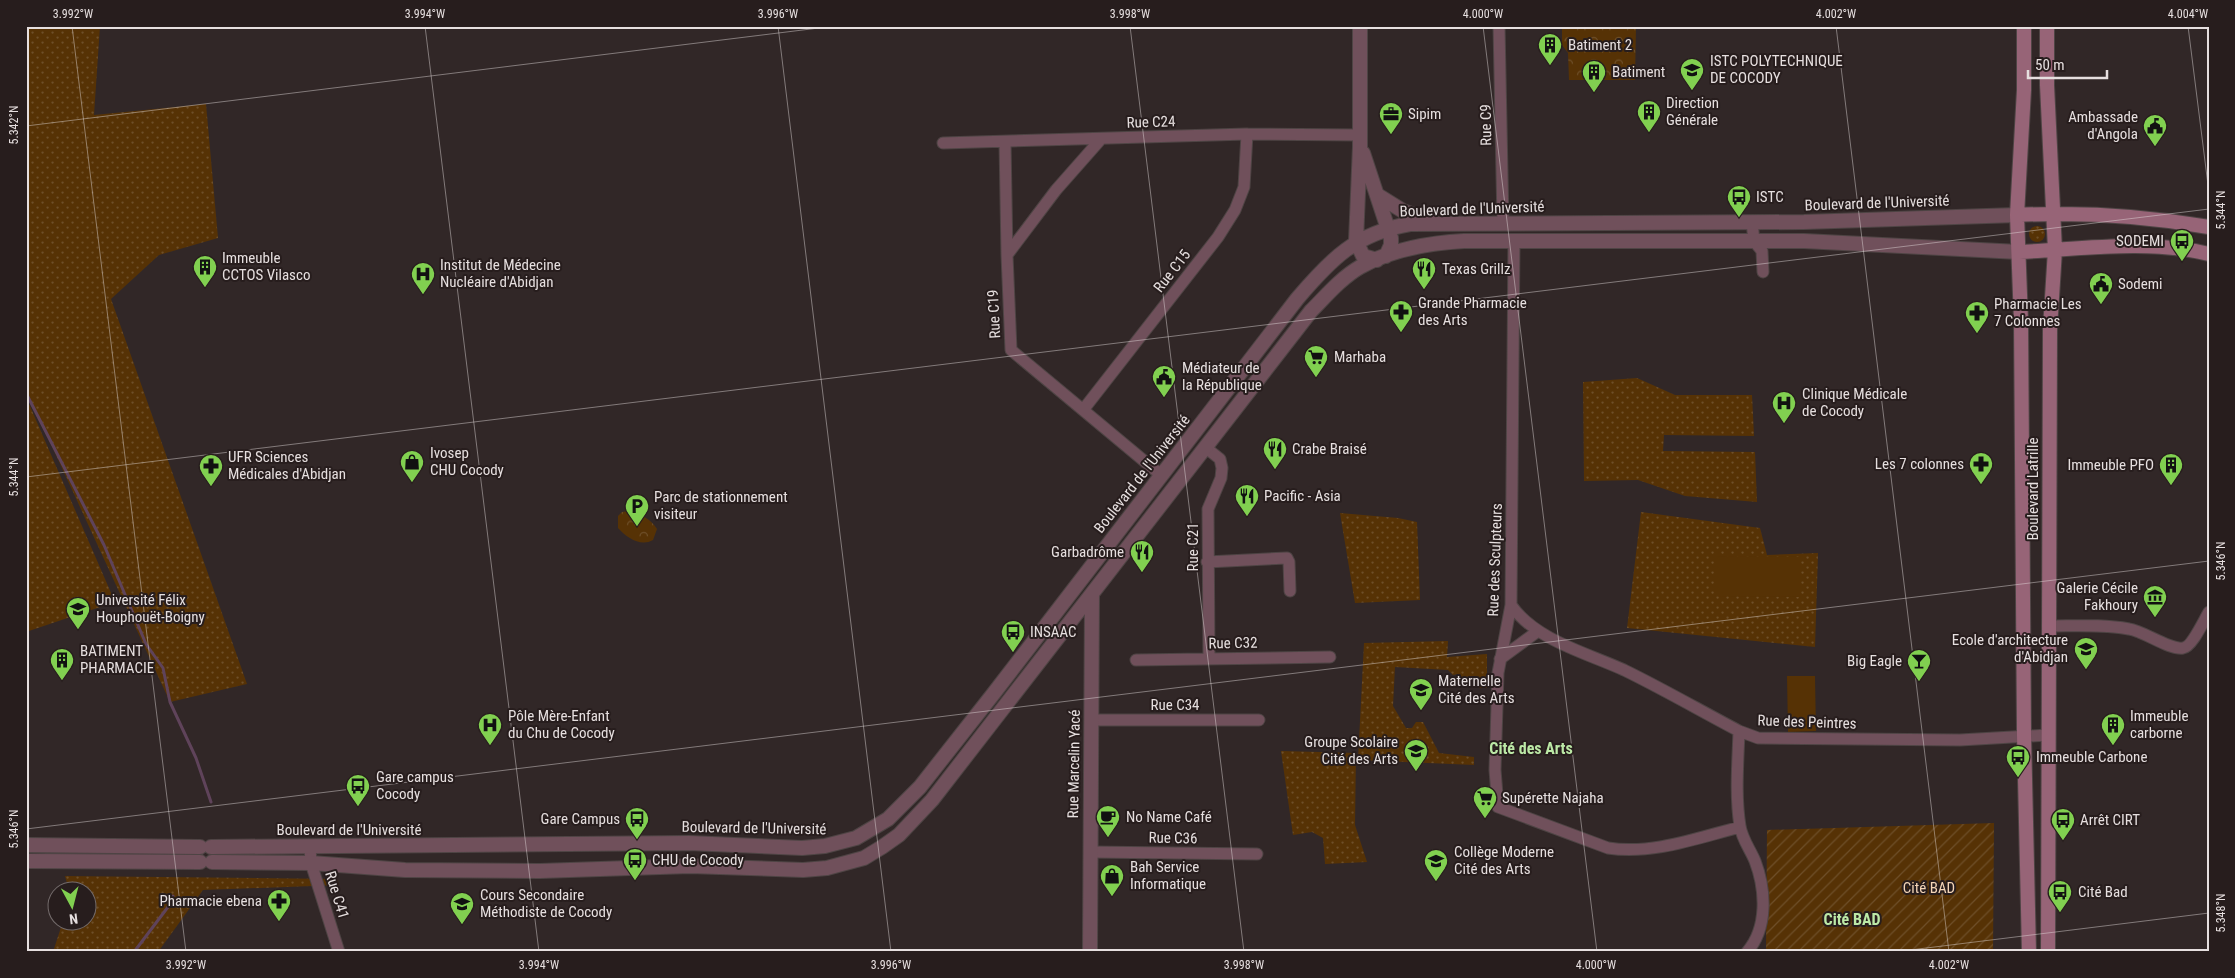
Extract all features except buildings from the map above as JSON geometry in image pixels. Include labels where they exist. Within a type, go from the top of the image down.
[{"type":"main road","name":"Boulevard Latrille","points":[[2024,26],[2024,90],[2017,214],[2022,321],[2024,735],[2029,947]]},
{"type":"main road","name":"Boulevard Latrille","points":[[2047,26],[2047,85],[2056,250],[2050,329],[2048,947]]},
{"type":"main road","name":"Boulevard de l'Université","points":[[2017,214],[2055,213],[2175,221],[2209,227]]},
{"type":"main road","points":[[2018,252],[2162,247],[2209,254]]},
{"type":"main road","points":[[2029,947],[2048,947]]},
{"type":"street","points":[[1360,26],[1360,140],[1356,241],[1363,256],[1381,258]]},
{"type":"street","name":"Rue C9","points":[[1499,26],[1503,223]]},
{"type":"street","name":"Rue C24","points":[[943,143],[1247,134],[1360,140]]},
{"type":"street","name":"Rue C15","points":[[1083,410],[1218,237],[1235,210],[1244,187],[1247,134]]},
{"type":"street","points":[[1007,255],[1056,190],[1101,139]]},
{"type":"street","points":[[1360,140],[1392,241],[1381,258]]},
{"type":"street","name":"Rue C19","points":[[1005,142],[1011,350],[1161,475]]},
{"type":"street","points":[[1379,196],[1411,214],[1440,223]]},
{"type":"street","name":"Boulevard de l'Université","points":[[26,845],[310,847],[689,843],[802,848],[841,843],[871,830],[903,805],[920,787],[1297,298],[1320,272],[1356,241],[1388,229],[1410,224],[1768,222],[2017,214]]},
{"type":"street","points":[[1752,222],[1761,244],[1763,272]]},
{"type":"street","points":[[1761,244],[1768,222]]},
{"type":"street","points":[[26,861],[311,863],[405,870],[540,871],[690,866],[803,870],[827,868],[864,858],[899,835],[932,800],[1311,311],[1344,278],[1360,268],[1414,246],[1444,242],[1514,240],[1761,244],[2018,252]]},
{"type":"street","name":"Rue des Sculpteurs","points":[[1514,240],[1511,605],[1500,659],[1495,770],[1498,807],[1608,848],[1627,851],[1644,850],[1740,828]]},
{"type":"street","name":"Rue C21","points":[[1205,447],[1220,459],[1222,468],[1221,478],[1208,509],[1209,658]]},
{"type":"street","points":[[1207,562],[1287,558],[1289,562],[1290,591]]},
{"type":"street","points":[[1078,584],[1092,594]]},
{"type":"street","name":"Rue Marcelin Yacé","points":[[1090,952],[1092,594]]},
{"type":"street","name":"Rue des Peintres","points":[[1511,605],[1520,617],[1538,631],[1625,671],[1739,731],[1758,738],[1960,740],[2048,735]]},
{"type":"street","points":[[2048,626],[2109,626],[2131,629],[2174,647],[2182,648],[2189,646],[2204,629],[2209,612]]},
{"type":"street","points":[[1500,659],[1538,631]]},
{"type":"street","name":"Rue C32","points":[[1136,660],[1330,657]]},
{"type":"street","name":"Rue C34","points":[[1091,720],[1259,720]]},
{"type":"street","points":[[1739,731],[1737,774],[1740,828],[1760,879],[1762,900],[1762,925],[1759,936],[1747,952]]},
{"type":"street","points":[[689,843],[690,866]]},
{"type":"street","points":[[152,846],[153,862]]},
{"type":"street","points":[[211,847],[211,862]]},
{"type":"street","name":"Rue C41","points":[[310,847],[311,863],[339,952]]},
{"type":"street","name":"Rue C36","points":[[1090,852],[1257,854]]},
{"type":"green space","points":[[26,26],[100,26],[94,115],[206,104],[218,238],[159,255],[111,299],[247,684],[170,702],[26,390]]},
{"type":"green space","points":[[1636,26],[1635,80],[1569,80],[1568,53],[1562,45],[1562,27]]},
{"type":"green space","points":[[2034,226],[2040,226],[2045,231],[2043,240],[2034,242],[2029,237],[2029,231]]},
{"type":"green space","points":[[1637,378],[1675,395],[1752,395],[1754,436],[1664,435],[1663,451],[1755,452],[1757,502],[1685,496],[1638,480],[1584,481],[1583,382]]},
{"type":"green space","points":[[26,397],[115,602],[26,632]]},
{"type":"green space","points":[[629,511],[645,517],[655,525],[657,529],[653,540],[639,542],[618,528],[618,516],[622,512]]},
{"type":"green space","points":[[1641,512],[1760,528],[1767,555],[1818,553],[1815,647],[1627,628]]},
{"type":"green space","points":[[1340,513],[1398,518],[1417,522],[1420,600],[1355,603]]},
{"type":"green space","points":[[1715,556],[1801,557],[1801,597],[1715,596]]},
{"type":"green space","points":[[1448,641],[1447,657],[1487,654],[1487,688],[1476,688],[1470,680],[1463,680],[1458,674],[1453,675],[1448,670],[1395,667],[1393,706],[1406,728],[1412,728],[1416,722],[1423,722],[1439,753],[1474,757],[1474,765],[1358,760],[1364,643]]},
{"type":"green space","points":[[1787,676],[1815,676],[1816,731],[1788,732]]},
{"type":"green space","points":[[1281,751],[1356,753],[1355,825],[1367,862],[1325,864],[1323,838],[1312,832],[1293,835]]},
{"type":"green space","name":"Cité BAD","points":[[1994,823],[1993,952],[1766,952],[1767,830]]},
{"type":"green space","points":[[65,876],[337,879],[339,885],[203,890],[158,952],[53,952],[60,930],[98,930],[98,880],[66,880]]},
{"type":"waterway","points":[[26,393],[104,545],[146,644],[163,668],[170,702],[196,758],[211,802]]},
{"type":"waterway","points":[[134,952],[168,907],[173,896]]},
{"type":"place","name":"Batiment 2","points":[[1550,66]]},
{"type":"place","name":"ISTC POLYTECHNIQUE DE COCODY","points":[[1692,91]]},
{"type":"place","name":"Batiment","points":[[1594,93]]},
{"type":"place","name":"Direction Générale","points":[[1649,133]]},
{"type":"place","name":"Sipim","points":[[1391,135]]},
{"type":"place","name":"Ambassade d'Angola","points":[[2155,147]]},
{"type":"place","name":"ISTC","points":[[1739,218]]},
{"type":"place","name":"SODEMI","points":[[2182,262]]},
{"type":"place","name":"Immeuble CCTOS Vilasco","points":[[205,288]]},
{"type":"place","name":"Texas Grillz","points":[[1424,290]]},
{"type":"place","name":"Institut de Médecine Nucléaire d'Abidjan","points":[[423,295]]},
{"type":"place","name":"Sodemi","points":[[2101,305]]},
{"type":"place","name":"Grande Pharmacie des Arts","points":[[1401,333]]},
{"type":"place","name":"Pharmacie Les 7 Colonnes","points":[[1977,334]]},
{"type":"place","name":"Marhaba","points":[[1316,378]]},
{"type":"place","name":"Médiateur de la République","points":[[1164,398]]},
{"type":"place","name":"Clinique Médicale de Cocody","points":[[1784,424]]},
{"type":"place","name":"Crabe Braisé","points":[[1275,470]]},
{"type":"place","name":"Ivosep CHU Cocody","points":[[412,483]]},
{"type":"place","name":"Les 7 colonnes","points":[[1981,485]]},
{"type":"place","name":"Immeuble PFO","points":[[2171,486]]},
{"type":"place","name":"UFR Sciences Médicales d'Abidjan","points":[[211,487]]},
{"type":"place","name":"Pacific - Asia","points":[[1247,517]]},
{"type":"place","name":"Parc de stationnement visiteur","points":[[637,527]]},
{"type":"place","name":"Garbadrôme","points":[[1142,573]]},
{"type":"place","name":"Galerie Cécile Fakhoury","points":[[2155,618]]},
{"type":"place","name":"Université Félix Houphouët-Boigny","points":[[78,630]]},
{"type":"place","name":"INSAAC","points":[[1013,653]]},
{"type":"place","name":"Ecole d'architecture d'Abidjan","points":[[2086,670]]},
{"type":"place","name":"BATIMENT PHARMACIE","points":[[62,681]]},
{"type":"place","name":"Big Eagle","points":[[1919,682]]},
{"type":"place","name":"Maternelle Cité des Arts","points":[[1421,711]]},
{"type":"place","name":"Pôle Mère-Enfant du Chu de Cocody","points":[[490,746]]},
{"type":"place","name":"Immeuble carborne","points":[[2113,746]]},
{"type":"place","name":"Groupe Scolaire Cité des Arts","points":[[1416,772]]},
{"type":"place","name":"Immeuble Carbone","points":[[2018,778]]},
{"type":"place","name":"Gare campus Cocody","points":[[358,807]]},
{"type":"place","name":"Supérette Najaha","points":[[1485,819]]},
{"type":"place","name":"No Name Café","points":[[1108,838]]},
{"type":"place","name":"Gare Campus","points":[[637,840]]},
{"type":"place","name":"Arrêt CIRT","points":[[2063,841]]},
{"type":"place","name":"CHU de Cocody","points":[[635,881]]},
{"type":"place","name":"Collège Moderne Cité des Arts","points":[[1436,882]]},
{"type":"place","name":"Bah Service Informatique","points":[[1112,897]]},
{"type":"place","name":"Cité Bad","points":[[2060,913]]},
{"type":"place","name":"Pharmacie ebena","points":[[279,922]]},
{"type":"place","name":"Cours Secondaire Méthodiste de Cocody","points":[[462,925]]},
{"type":"district","name":"Cité des Arts","points":[[1531,748]]},
{"type":"district","name":"Cité BAD","points":[[1852,919]]}]
